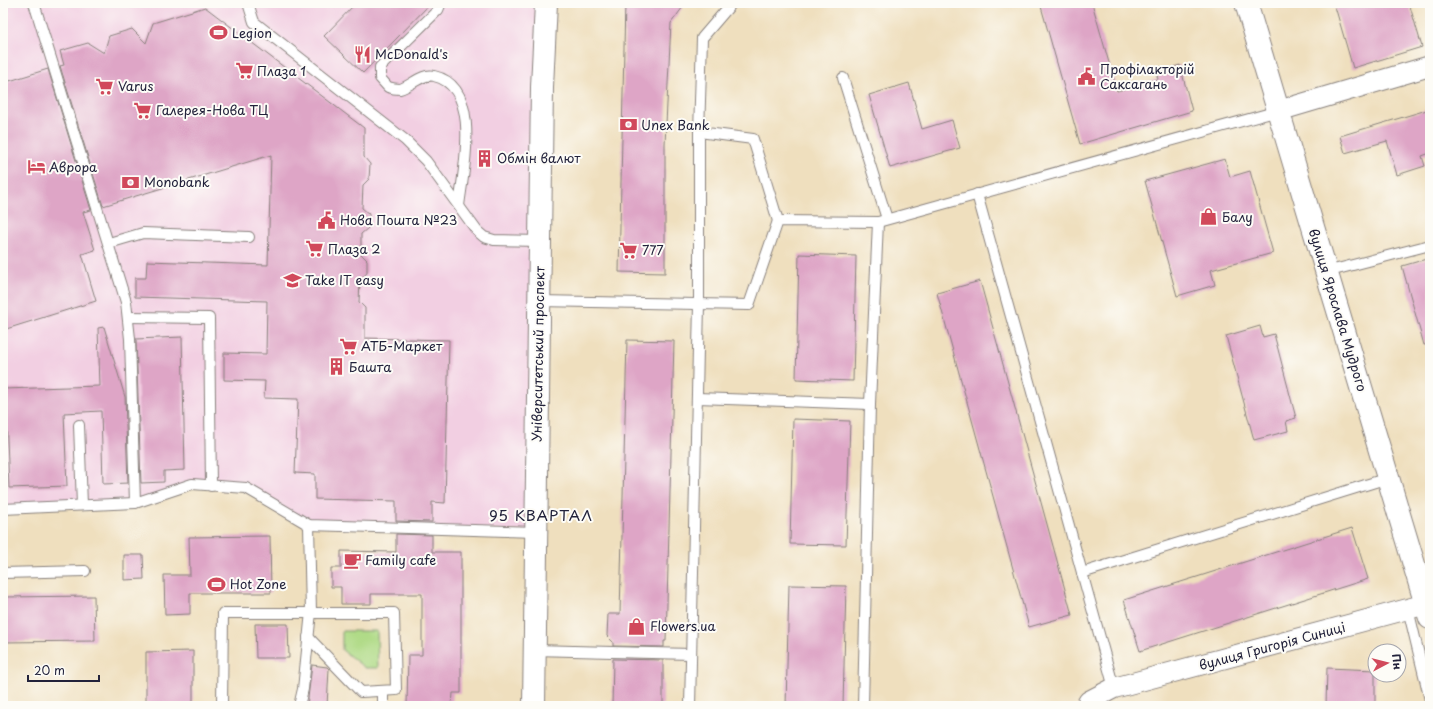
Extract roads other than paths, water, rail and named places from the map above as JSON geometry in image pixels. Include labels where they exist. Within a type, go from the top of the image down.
[{"type":"main road","name":"Університетський проспект","points":[[534,706],[542,87],[546,3]]},
{"type":"main road","name":"вулиця Ярослава Мудрого","points":[[1246,3],[1388,478],[1424,608]]},
{"type":"street","points":[[1278,111],[1430,66]]},
{"type":"street","name":"вулиця Григорія Синиці","points":[[1086,706],[1089,701],[1114,688],[1424,608]]},
{"type":"lane","points":[[34,3],[126,302],[128,317],[135,503]]},
{"type":"lane","points":[[248,3],[254,22],[405,140],[426,161],[477,231],[484,237],[494,240],[540,241]]},
{"type":"lane","points":[[441,3],[438,10],[380,67],[380,78],[388,87],[399,89],[420,78],[433,75],[447,81],[457,92],[464,109],[467,133],[459,206]]},
{"type":"lane","points":[[690,706],[699,304],[699,132],[702,38],[732,3]]},
{"type":"lane","points":[[844,78],[882,221],[870,404],[863,706]]},
{"type":"lane","points":[[778,221],[882,221],[1278,111]]},
{"type":"lane","points":[[539,301],[750,305],[778,221],[753,139],[699,132]]},
{"type":"lane","points":[[977,194],[1114,688]]},
{"type":"lane","points":[[109,243],[143,233],[249,237]]},
{"type":"lane","points":[[1326,272],[1430,245]]},
{"type":"lane","points":[[128,317],[209,318],[211,486]]},
{"type":"lane","points":[[697,398],[870,404]]},
{"type":"lane","points":[[79,424],[82,506]]},
{"type":"lane","points":[[1082,572],[1388,478]]},
{"type":"lane","points":[[3,509],[135,503],[192,484],[246,488],[309,525],[536,532]]},
{"type":"lane","points":[[299,706],[303,689],[311,612],[309,525]]},
{"type":"lane","points":[[3,573],[85,571]]},
{"type":"lane","points":[[1424,608],[1430,700]]},
{"type":"lane","points":[[222,706],[223,613],[394,613],[396,690],[361,692],[308,637]]},
{"type":"lane","points":[[534,650],[691,654]]},
{"type":"lane","points":[[383,691],[383,706]]},
{"type":"place","name":"Legion","points":[[219,33]]},
{"type":"place","name":"McDonald's","points":[[362,54]]},
{"type":"place","name":"Плаза 1","points":[[244,71]]},
{"type":"place","name":"Профілакторій Саксагань","points":[[1087,76]]},
{"type":"place","name":"Varus","points":[[105,86]]},
{"type":"place","name":"Галерея-Нова ТЦ","points":[[143,110]]},
{"type":"place","name":"Unex Bank","points":[[628,125]]},
{"type":"place","name":"Обмін валют","points":[[484,158]]},
{"type":"place","name":"Аврора","points":[[36,167]]},
{"type":"place","name":"Monobank","points":[[131,182]]},
{"type":"place","name":"Балу","points":[[1209,217]]},
{"type":"place","name":"Нова Пошта №23","points":[[327,220]]},
{"type":"place","name":"Плаза 2","points":[[315,249]]},
{"type":"place","name":"777","points":[[629,250]]},
{"type":"place","name":"Take IT easy","points":[[292,280]]},
{"type":"place","name":"АТБ-Маркет","points":[[348,346]]},
{"type":"place","name":"Башта","points":[[336,367]]},
{"type":"place","name":"Family cafe","points":[[352,560]]},
{"type":"place","name":"Hot Zone","points":[[217,584]]},
{"type":"place","name":"Flowers.ua","points":[[637,626]]},
{"type":"district","name":"95 КВАРТАЛ","points":[[541,516]]}]
